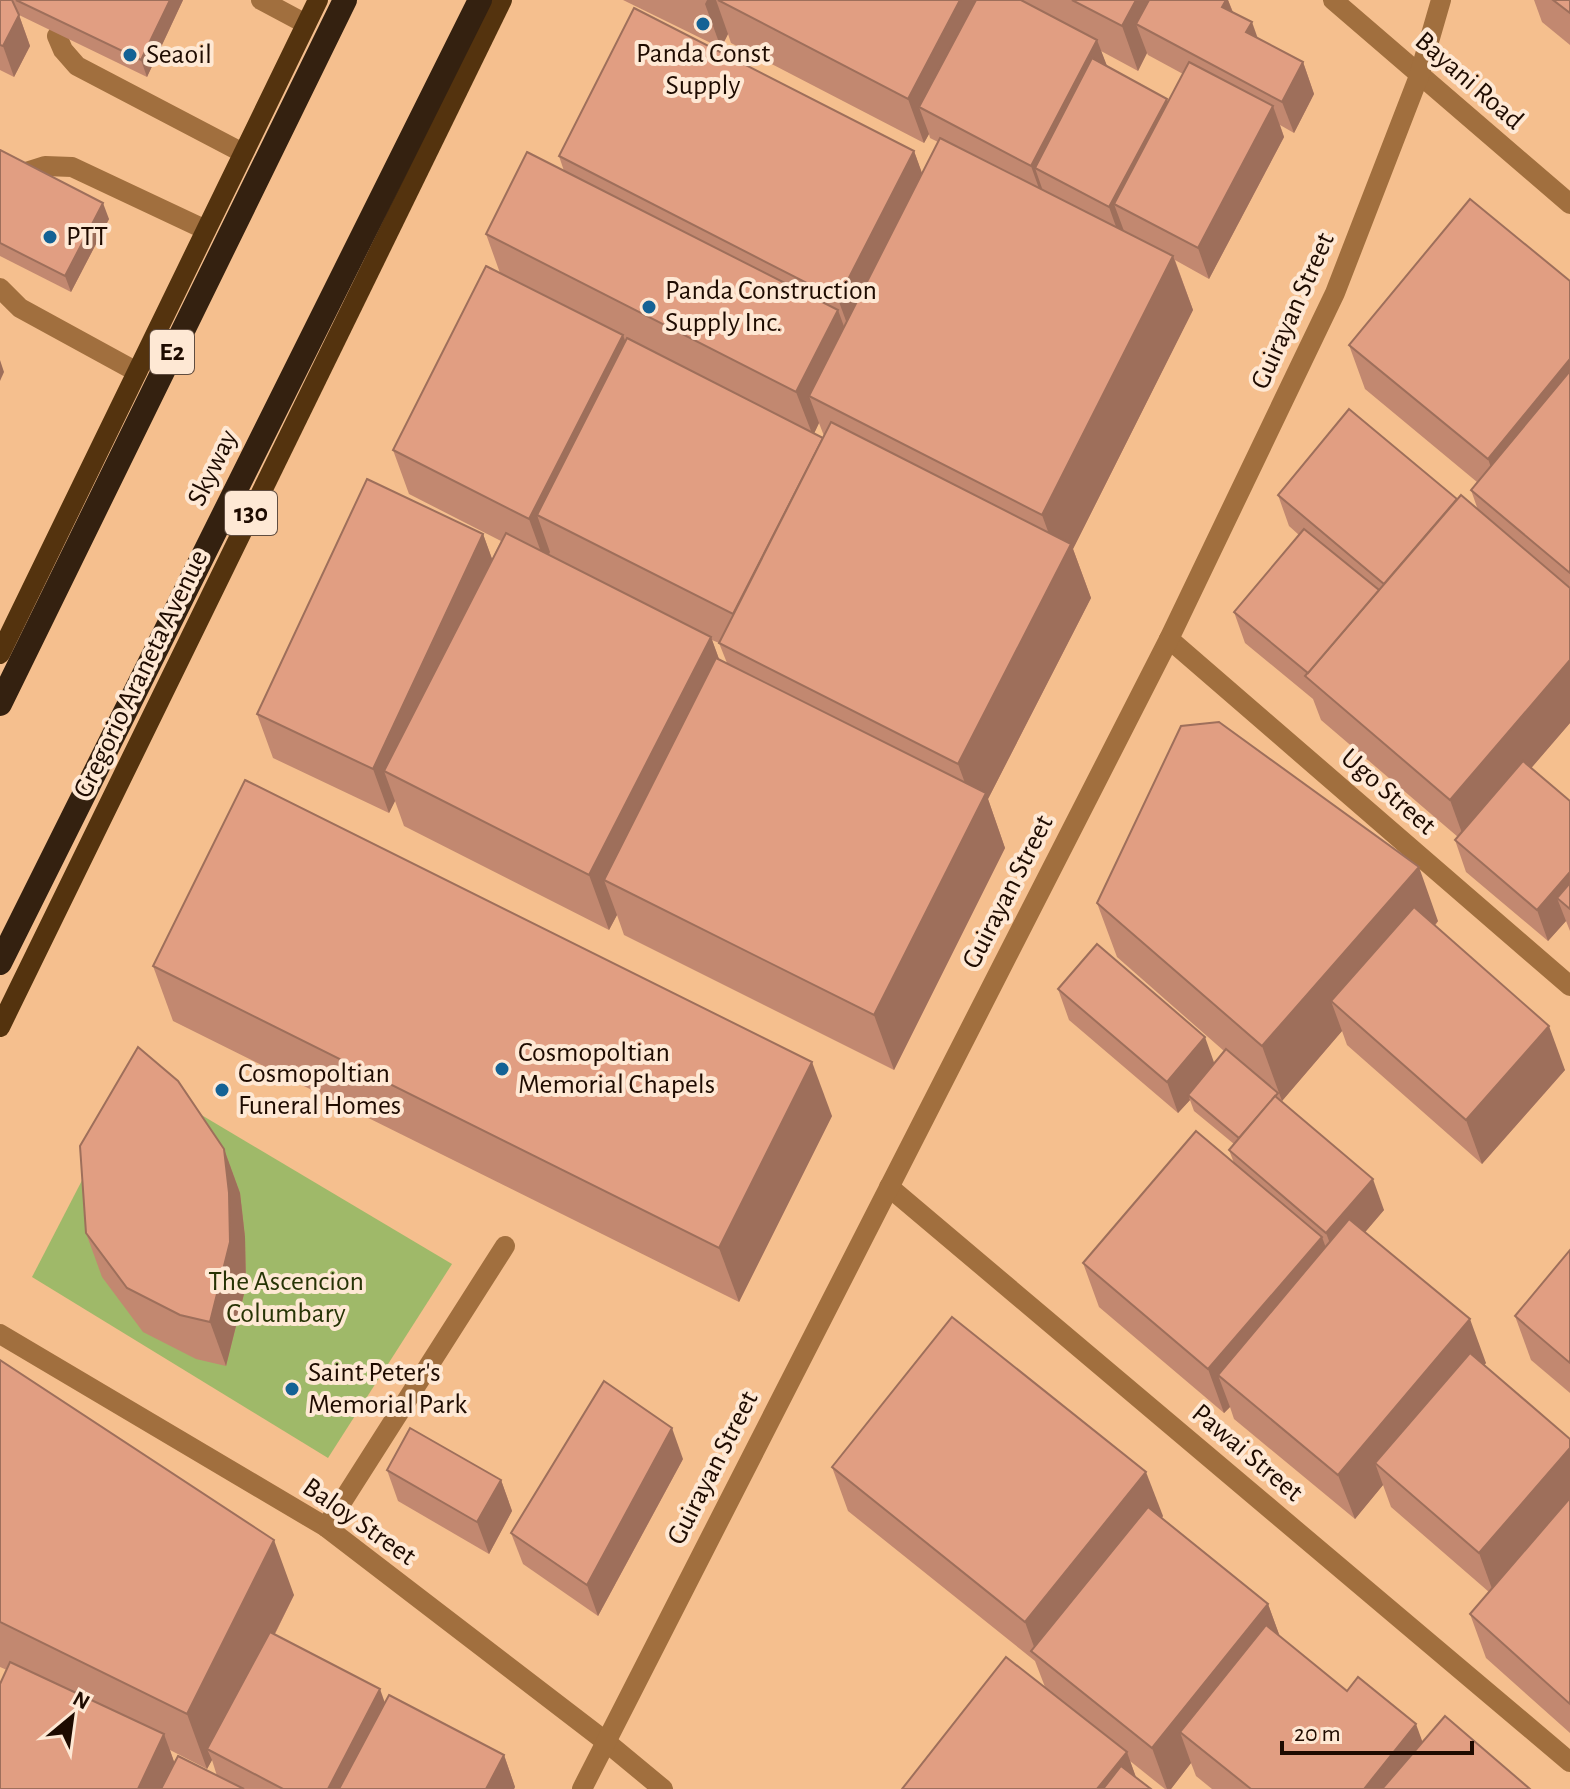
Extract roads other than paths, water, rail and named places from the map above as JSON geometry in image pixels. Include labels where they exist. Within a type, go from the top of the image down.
[{"type":"highway","name":"E2","points":[[0,704],[345,0]]},
{"type":"highway","name":"Skyway","points":[[0,963],[480,0]]},
{"type":"main road","points":[[0,654],[318,0]]},
{"type":"main road","name":"Gregorio Araneta Avenue","points":[[0,1027],[502,0]]},
{"type":"street","points":[[261,0],[306,24]]},
{"type":"street","name":"Bayani Road","points":[[1333,0],[1570,204]]},
{"type":"street","name":"Guirayan Street","points":[[582,1789],[1169,639],[1335,293],[1419,76],[1441,0]]},
{"type":"street","points":[[57,36],[63,50],[77,66],[243,153]]},
{"type":"street","points":[[26,172],[45,166],[72,167],[206,230]]},
{"type":"street","points":[[0,288],[20,308],[137,372]]},
{"type":"street","name":"Ugo Street","points":[[1169,639],[1570,986]]},
{"type":"street","name":"Pawai Street","points":[[889,1187],[1570,1762]]},
{"type":"street","points":[[326,1527],[505,1246]]},
{"type":"street","name":"Baloy Street","points":[[0,1334],[326,1527],[663,1789]]},
{"type":"place","name":"Panda Const Supply","points":[[703,24]]},
{"type":"place","name":"Seaoil","points":[[130,55]]},
{"type":"place","name":"PTT","points":[[50,237]]},
{"type":"place","name":"Panda Construction Supply Inc.","points":[[649,307]]},
{"type":"place","name":"Cosmopoltian Memorial Chapels","points":[[502,1069]]},
{"type":"place","name":"Cosmopoltian Funeral Homes","points":[[222,1090]]},
{"type":"place","name":"Saint Peter's Memorial Park","points":[[292,1389]]},
{"type":"park label","name":"The Ascencion Columbary","points":[[286,1298]]}]
